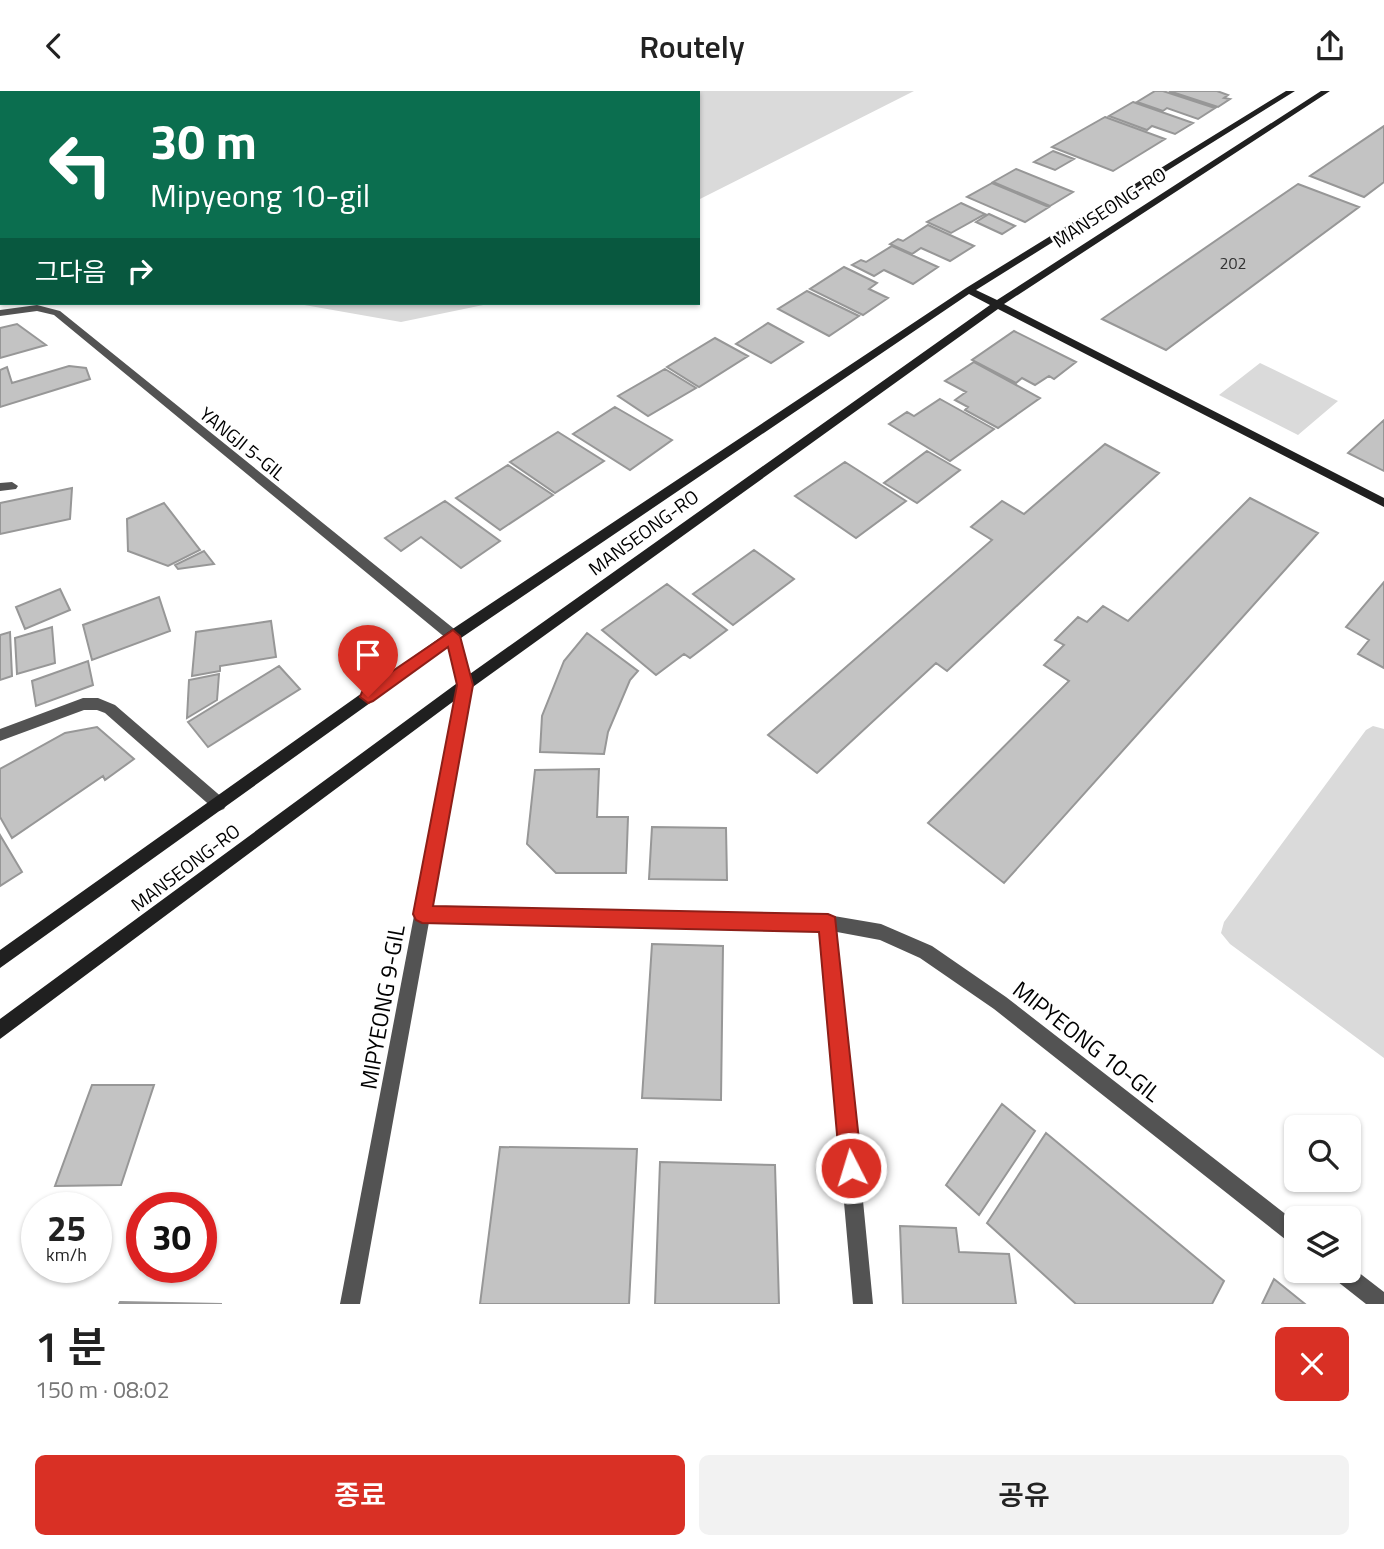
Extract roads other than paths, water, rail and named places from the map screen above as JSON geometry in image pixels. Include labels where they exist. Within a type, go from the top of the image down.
[{"type":"street","name":"MANSEONG-RO","points":[[0,960],[453,636],[969,290],[1291,91]]},
{"type":"street","name":"MANSEONG-RO","points":[[0,1030],[465,685],[998,305],[1326,91]]},
{"type":"street","points":[[969,290],[1384,503]]},
{"type":"street","name":"YANGJI 5-GIL","points":[[0,313],[37,308],[57,313],[453,636]]},
{"type":"street","name":"MIPYEONG 9-GIL","points":[[350,1304],[465,685],[453,636]]},
{"type":"street","points":[[0,735],[76,705],[98,704],[110,709],[219,803]]},
{"type":"street","name":"MIPYEONG 10-GIL","points":[[422,914],[828,923],[881,932],[926,952],[1000,1003],[1284,1226]]},
{"type":"street","points":[[828,923],[863,1304]]},
{"type":"street","points":[[1356,1283],[1383,1304]]}]
